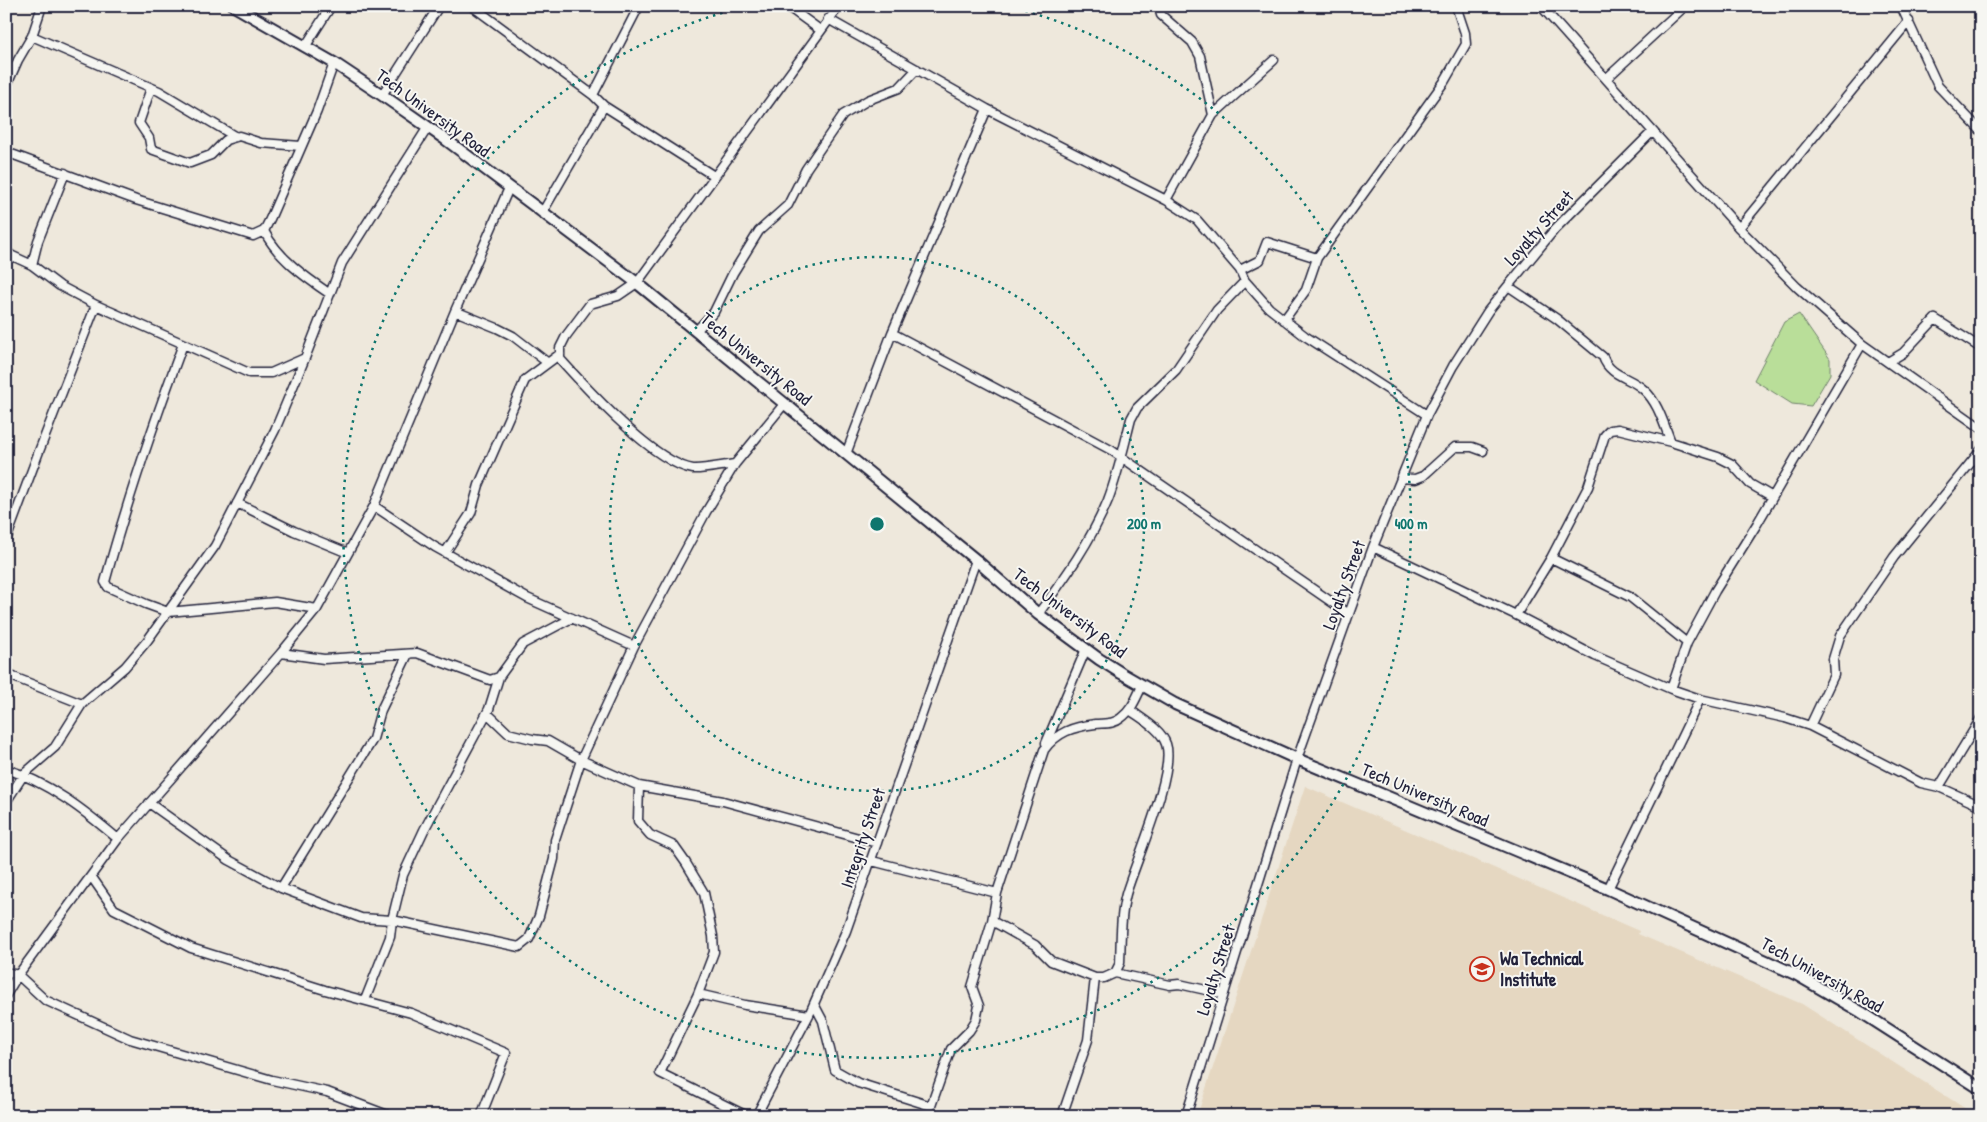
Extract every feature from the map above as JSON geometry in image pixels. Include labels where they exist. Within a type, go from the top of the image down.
[{"type":"street","points":[[6,86],[32,36],[42,6]]},
{"type":"street","name":"Tech University Road","points":[[234,6],[334,63],[382,95],[428,127],[637,283],[976,560],[1038,614],[1142,686],[1175,704],[1297,759],[1608,889],[1797,975],[1861,1012],[1981,1089]]},
{"type":"street","points":[[305,47],[331,6]]},
{"type":"street","points":[[382,95],[439,6]]},
{"type":"street","points":[[472,6],[593,95],[604,106],[714,176]]},
{"type":"street","points":[[593,95],[639,6]]},
{"type":"street","points":[[787,6],[820,30]]},
{"type":"street","points":[[735,464],[693,469],[665,458],[605,406],[560,359],[560,348],[566,336],[590,304],[618,296],[637,283],[839,6]]},
{"type":"street","points":[[1159,6],[1161,15],[1192,42],[1200,56],[1213,115]]},
{"type":"street","points":[[1284,320],[1306,290],[1317,258],[1444,82],[1466,44],[1465,33],[1456,6]]},
{"type":"street","points":[[1541,6],[1739,228],[1797,287],[1862,344],[1981,428]]},
{"type":"street","points":[[1607,78],[1685,6]]},
{"type":"street","points":[[1901,6],[1938,86],[1981,131]]},
{"type":"street","points":[[828,19],[986,109],[1166,200],[1197,220],[1240,270],[1244,281],[1269,308],[1306,336],[1427,415]]},
{"type":"street","points":[[1739,228],[1908,22]]},
{"type":"street","points":[[32,36],[151,88],[236,137],[261,143],[301,146]]},
{"type":"street","points":[[1166,200],[1213,115],[1274,60]]},
{"type":"street","points":[[6,152],[136,200],[253,236],[264,231],[317,111],[334,63]]},
{"type":"street","points":[[696,331],[714,312],[733,273],[758,231],[788,205],[806,169],[843,115],[868,100],[899,88],[916,69]]},
{"type":"street","points":[[151,88],[138,123],[149,138],[151,149],[190,163],[211,155],[226,140],[236,137]]},
{"type":"street","points":[[542,213],[604,106]]},
{"type":"street","points":[[846,454],[892,333],[986,109]]},
{"type":"street","points":[[6,802],[24,774],[55,747],[82,704],[125,667],[168,612],[215,546],[275,430],[342,263],[428,127]]},
{"type":"street","name":"Loyalty Street","points":[[1186,1116],[1297,759],[1373,547],[1427,415],[1453,366],[1488,311],[1555,229],[1652,132]]},
{"type":"street","points":[[32,265],[38,241],[65,174]]},
{"type":"street","points":[[6,995],[18,974],[118,839],[281,653],[317,609],[374,506],[455,311],[509,188]]},
{"type":"street","points":[[264,231],[271,244],[298,271],[330,294]]},
{"type":"street","points":[[1240,270],[1260,260],[1267,242],[1317,258]]},
{"type":"street","points":[[6,264],[8,253],[32,265],[60,286],[96,305],[250,373],[271,373],[305,358]]},
{"type":"street","points":[[1038,614],[1058,587],[1093,532],[1108,499],[1131,419],[1137,408],[1176,370],[1217,310],[1244,281]]},
{"type":"street","points":[[1508,286],[1557,319],[1603,357],[1606,365],[1613,372],[1645,390],[1652,400],[1671,442]]},
{"type":"street","points":[[6,540],[96,305]]},
{"type":"street","points":[[455,311],[513,336],[548,363]]},
{"type":"street","points":[[1888,362],[1903,353],[1935,319],[1981,348]]},
{"type":"street","points":[[892,333],[1121,457],[1349,614]]},
{"type":"street","points":[[183,344],[151,431],[120,527],[105,582],[108,587],[168,612],[274,602],[317,609]]},
{"type":"street","points":[[1671,689],[1687,643],[1715,591],[1757,524],[1862,344]]},
{"type":"street","points":[[445,553],[471,513],[479,485],[526,380],[560,354]]},
{"type":"street","points":[[149,803],[229,860],[281,888],[361,918],[392,920],[519,947],[529,939],[539,916],[554,859],[555,840],[581,760],[634,646],[706,512],[735,464],[785,403]]},
{"type":"street","points":[[1516,615],[1551,558],[1588,487],[1605,435],[1610,430],[1618,429],[1671,442],[1718,457],[1732,464],[1750,484],[1772,496]]},
{"type":"street","points":[[1401,478],[1415,479],[1423,476],[1455,448],[1472,447],[1483,451]]},
{"type":"street","points":[[1810,726],[1834,675],[1833,659],[1840,636],[1894,557],[1981,450]]},
{"type":"street","points":[[237,503],[294,531],[348,553]]},
{"type":"street","points":[[374,506],[445,553],[527,598],[634,646]]},
{"type":"street","points":[[1373,547],[1516,615],[1594,656],[1671,689],[1700,699],[1785,718],[1810,726],[1921,783],[1939,787],[1981,806]]},
{"type":"street","points":[[1551,558],[1630,597],[1687,643]]},
{"type":"street","name":"Integrity Street","points":[[756,1116],[809,1015],[846,931],[976,560]]},
{"type":"street","points":[[365,1000],[390,937],[392,920],[403,875],[424,830],[487,713],[499,677],[523,644],[572,618]]},
{"type":"street","points":[[814,1004],[823,1020],[835,1070],[858,1083],[931,1106],[951,1049],[976,1020],[978,1006],[972,987],[992,921],[997,893],[1044,750],[1086,649]]},
{"type":"street","points":[[281,653],[324,659],[417,653],[490,680],[499,677]]},
{"type":"street","points":[[281,888],[373,739],[380,710],[408,654]]},
{"type":"street","points":[[6,674],[82,704]]},
{"type":"street","points":[[1044,750],[1057,735],[1077,728],[1119,720],[1130,710],[1142,686]]},
{"type":"street","points":[[1608,889],[1700,699]]},
{"type":"street","points":[[1115,973],[1120,963],[1126,896],[1159,797],[1167,763],[1166,744],[1156,729],[1130,710]]},
{"type":"street","points":[[487,713],[508,733],[532,739],[548,740],[581,760],[639,786],[724,801],[877,843]]},
{"type":"street","points":[[1939,787],[1981,718]]},
{"type":"street","points":[[6,769],[24,774],[82,808],[118,839]]},
{"type":"street","points":[[639,786],[638,821],[650,835],[674,846],[704,893],[713,936],[714,952],[698,994],[660,1072],[747,1116]]},
{"type":"street","points":[[872,861],[997,893]]},
{"type":"street","points":[[91,876],[114,909],[192,948],[326,990],[411,1013],[506,1053],[481,1116]]},
{"type":"street","points":[[992,921],[1035,945],[1051,961],[1095,978],[1104,978],[1115,973],[1224,994]]},
{"type":"street","points":[[6,972],[18,974],[45,1000],[130,1039],[272,1080],[327,1092],[378,1114],[390,1116]]},
{"type":"street","points":[[1062,1116],[1088,1040],[1095,978]]},
{"type":"street","points":[[698,994],[745,1005],[809,1015]]},
{"type":"shaded area","name":"Wa Technical Institute","points":[[1305,786],[1639,931],[1638,934],[1802,1004],[1977,1116],[1197,1116]]},
{"type":"green space","points":[[1799,314],[1830,359],[1830,374],[1811,406],[1792,404],[1754,380],[1784,322]]},
{"type":"place","name":"Wa Technical Institute","points":[[1482,969]]}]
